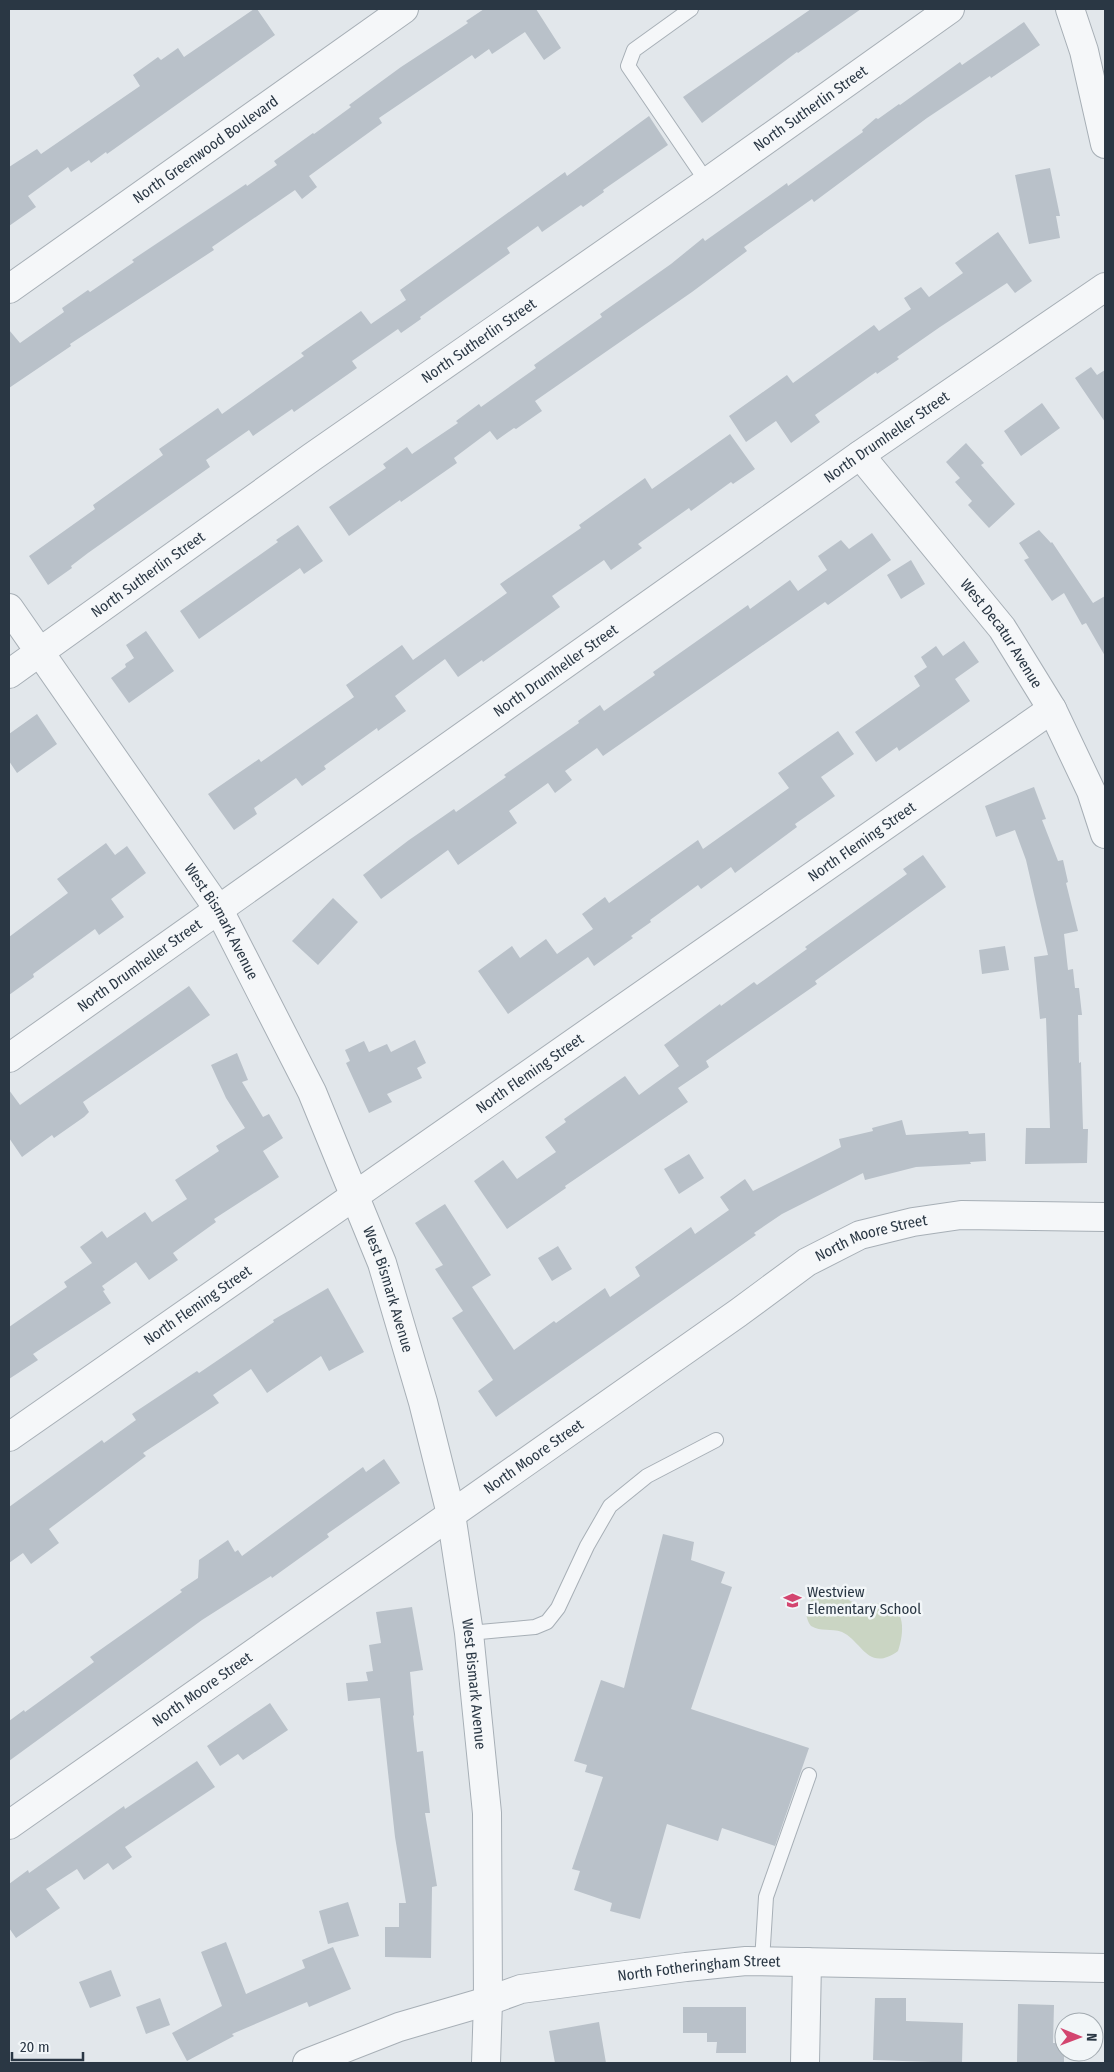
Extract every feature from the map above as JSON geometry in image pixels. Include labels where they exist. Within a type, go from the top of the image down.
[{"type":"street","name":"North Greenwood Boulevard","points":[[9,289],[404,9]]},
{"type":"street","name":"North Sutherlin Street","points":[[9,674],[312,457],[707,182],[950,9]]},
{"type":"street","points":[[1070,9],[1084,52],[1105,144]]},
{"type":"street","name":"North Drumheller Street","points":[[9,1058],[860,455],[1105,287]]},
{"type":"street","name":"West Decatur Avenue","points":[[860,455],[1002,628],[1052,710],[1092,791],[1105,834]]},
{"type":"street","name":"West Bismark Avenue","points":[[9,608],[219,910],[312,1092],[356,1196],[384,1272],[423,1402],[451,1514],[469,1633],[486,1813],[488,2001],[486,2063]]},
{"type":"street","name":"North Fleming Street","points":[[9,1437],[1052,710]]},
{"type":"street","name":"North Moore Street","points":[[9,1824],[738,1313],[807,1262],[860,1235],[913,1222],[961,1216],[1105,1217]]},
{"type":"street","name":"North Fotheringham Street","points":[[307,2063],[398,2027],[488,2001],[522,1989],[686,1967],[762,1961],[1105,1968]]},
{"type":"street","points":[[805,2063],[807,1962]]},
{"type":"lane","points":[[691,9],[634,50],[628,66],[707,182]]},
{"type":"lane","points":[[469,1633],[535,1628],[547,1622],[558,1608],[587,1546],[610,1506],[647,1476],[716,1440]]},
{"type":"lane","points":[[762,1961],[766,1897],[810,1775]]},
{"type":"green space","points":[[825,1588],[836,1590],[855,1603],[882,1604],[896,1610],[902,1622],[902,1637],[898,1651],[888,1657],[879,1659],[872,1657],[842,1632],[811,1626],[808,1620],[807,1609],[815,1595]]},
{"type":"building","points":[[254,9],[257,9],[275,35],[107,154],[106,152],[91,163],[89,160],[71,172],[68,167],[28,196],[36,207],[9,226],[9,167],[37,149],[41,154],[140,86],[133,75],[158,57],[161,60],[178,48],[184,57]]},
{"type":"building","points":[[484,9],[536,9],[561,48],[544,60],[525,32],[492,54],[489,49],[475,59],[472,55],[379,118],[382,123],[309,176],[317,187],[302,199],[295,190],[212,247],[214,250],[70,344],[71,346],[9,388],[9,330],[20,343],[64,312],[62,308],[88,290],[90,292],[134,262],[132,260],[277,165],[274,161],[351,107],[349,105],[401,67],[468,23],[466,21]]},
{"type":"building","points":[[811,9],[861,9],[797,52],[702,123],[683,97]]},
{"type":"building","points":[[1024,22],[1040,45],[927,118],[814,202],[812,199],[744,247],[747,251],[692,292],[535,401],[542,411],[497,440],[490,431],[454,458],[457,463],[349,536],[329,507],[386,468],[383,464],[407,447],[412,454],[458,423],[456,421],[479,404],[481,407],[536,368],[534,365],[602,317],[600,314],[671,264],[703,238],[705,241],[787,183],[788,186],[863,132],[862,130],[876,118],[878,119],[900,105],[960,62],[962,65]]},
{"type":"building","points":[[649,116],[668,145],[603,190],[604,192],[583,207],[581,205],[542,232],[538,226],[507,248],[510,253],[420,317],[421,319],[401,333],[398,329],[352,361],[357,368],[294,412],[292,409],[253,436],[249,430],[206,460],[210,467],[88,553],[71,566],[72,568],[48,585],[29,556],[95,509],[93,505],[163,455],[159,449],[218,408],[222,414],[304,356],[301,353],[361,311],[371,324],[406,300],[400,290],[565,172],[567,176]]},
{"type":"building","points":[[1050,168],[1060,216],[1056,216],[1060,238],[1029,244],[1015,175]]},
{"type":"building","points":[[998,232],[1032,281],[1015,293],[1007,283],[940,327],[897,357],[899,359],[877,374],[876,372],[815,415],[820,422],[791,443],[776,421],[746,442],[729,416],[787,375],[793,383],[874,325],[879,331],[911,309],[904,298],[921,287],[929,297],[963,273],[955,263]]},
{"type":"building","points":[[1091,367],[1097,375],[1105,370],[1105,422],[1075,378]]},
{"type":"building","points":[[1042,403],[1060,428],[1021,456],[1004,431]]},
{"type":"building","points":[[730,434],[755,469],[733,484],[731,482],[691,511],[689,508],[638,544],[642,548],[611,570],[604,560],[552,596],[560,607],[483,662],[482,660],[458,677],[445,659],[395,696],[406,711],[378,731],[377,728],[324,766],[326,769],[302,786],[296,778],[254,808],[257,814],[234,830],[208,794],[259,759],[261,762],[354,697],[346,685],[402,645],[413,660],[507,593],[500,584],[581,528],[579,525],[645,478],[652,489]]},
{"type":"building","points":[[966,443],[984,463],[981,465],[1015,504],[989,528],[968,505],[972,501],[955,482],[960,478],[946,462]]},
{"type":"building","points":[[298,525],[323,561],[304,574],[300,568],[199,639],[180,611],[278,542],[276,540]]},
{"type":"building","points":[[1039,530],[1052,542],[1093,603],[1105,596],[1105,656],[1086,623],[1082,625],[1064,593],[1052,601],[1024,560],[1029,558],[1019,543]]},
{"type":"building","points":[[872,533],[891,560],[828,605],[825,602],[603,756],[597,748],[565,771],[572,780],[555,793],[548,783],[509,811],[517,823],[458,865],[448,850],[381,899],[363,875],[454,809],[456,812],[506,777],[504,775],[579,723],[578,721],[600,705],[604,711],[655,675],[653,672],[748,605],[750,609],[790,580],[798,591],[827,570],[818,556],[841,540],[849,549]]},
{"type":"building","points":[[911,560],[925,584],[901,599],[887,575]]},
{"type":"building","points":[[146,631],[174,671],[129,703],[111,678],[126,667],[125,664],[134,658],[126,645]]},
{"type":"building","points":[[964,641],[979,662],[955,679],[970,701],[899,751],[897,747],[876,762],[855,732],[920,686],[914,676],[927,667],[921,657],[936,646],[943,656]]},
{"type":"building","points":[[37,714],[57,744],[17,773],[9,761],[9,734]]},
{"type":"building","points":[[838,731],[854,754],[821,777],[835,796],[795,824],[797,827],[735,873],[731,867],[701,889],[698,885],[650,920],[651,922],[631,936],[633,938],[594,966],[588,957],[508,1014],[478,971],[512,946],[520,958],[546,939],[557,954],[593,929],[582,914],[605,897],[609,903],[698,840],[703,849],[789,788],[778,773]]},
{"type":"building","points":[[1034,787],[1046,819],[1042,820],[1058,861],[1063,860],[1068,882],[1066,883],[1078,931],[1064,934],[1068,970],[1073,969],[1075,988],[1079,988],[1082,1015],[1078,1015],[1079,1063],[1081,1062],[1083,1129],[1088,1129],[1087,1163],[1025,1164],[1026,1128],[1050,1128],[1046,1018],[1040,1019],[1034,957],[1048,955],[1026,860],[1015,830],[996,837],[985,806]]},
{"type":"building","points":[[106,843],[115,855],[127,846],[146,873],[111,899],[124,917],[99,935],[95,929],[33,974],[34,977],[9,995],[9,937],[68,893],[57,879]]},
{"type":"building","points":[[923,855],[946,887],[815,981],[817,984],[706,1061],[709,1067],[678,1088],[688,1102],[565,1186],[566,1188],[507,1229],[474,1181],[503,1160],[517,1179],[556,1152],[545,1137],[566,1122],[564,1119],[625,1076],[639,1095],[679,1066],[664,1045],[720,1004],[721,1006],[754,982],[757,985],[807,949],[805,947],[907,874],[903,869]]},
{"type":"building","points":[[333,898],[358,922],[318,965],[292,941]]},
{"type":"building","points":[[1005,946],[1009,970],[982,974],[979,950]]},
{"type":"building","points":[[189,986],[210,1015],[83,1102],[89,1112],[84,1117],[54,1138],[52,1135],[22,1157],[9,1138],[9,1090],[20,1105]]},
{"type":"building","points":[[415,1040],[426,1063],[417,1068],[422,1078],[387,1094],[392,1102],[369,1113],[346,1063],[350,1061],[345,1050],[364,1041],[369,1052],[387,1044],[391,1052]]},
{"type":"building","points":[[237,1053],[248,1080],[242,1082],[263,1117],[269,1114],[283,1138],[263,1151],[279,1177],[214,1219],[216,1222],[173,1253],[178,1260],[149,1280],[136,1262],[102,1286],[111,1303],[33,1354],[38,1360],[9,1379],[9,1327],[67,1287],[64,1282],[92,1263],[80,1247],[102,1231],[107,1238],[145,1212],[152,1222],[187,1199],[175,1180],[219,1151],[216,1146],[245,1128],[226,1098],[211,1065]]},
{"type":"building","points":[[902,1120],[906,1135],[968,1131],[969,1134],[985,1133],[986,1161],[970,1162],[971,1164],[916,1167],[865,1180],[863,1173],[782,1214],[754,1233],[756,1235],[496,1417],[478,1391],[493,1380],[452,1318],[463,1311],[435,1269],[443,1265],[415,1223],[445,1204],[491,1275],[472,1287],[514,1350],[605,1288],[610,1297],[640,1276],[635,1267],[691,1227],[695,1234],[729,1210],[720,1197],[745,1179],[753,1191],[841,1147],[839,1139],[873,1131],[872,1128]]},
{"type":"building","points":[[689,1154],[704,1178],[679,1194],[664,1169]]},
{"type":"building","points":[[558,1246],[572,1269],[552,1281],[538,1258]]},
{"type":"building","points":[[328,1288],[364,1352],[329,1371],[321,1356],[267,1393],[251,1369],[213,1395],[219,1403],[143,1453],[146,1456],[49,1529],[59,1543],[31,1564],[23,1553],[9,1563],[9,1507],[102,1440],[104,1443],[136,1420],[132,1414],[197,1371],[199,1373],[274,1322],[273,1320]]},
{"type":"building","points":[[384,1459],[400,1483],[327,1534],[329,1537],[272,1578],[271,1576],[202,1620],[9,1761],[9,1721],[24,1710],[25,1712],[94,1662],[90,1657],[182,1592],[180,1590],[198,1578],[199,1560],[228,1540],[235,1552],[238,1550],[242,1556],[363,1467],[366,1472]]},
{"type":"building","points":[[663,1534],[694,1542],[691,1560],[725,1572],[721,1583],[732,1587],[691,1709],[809,1748],[775,1846],[722,1828],[718,1841],[667,1824],[640,1919],[610,1911],[612,1903],[574,1890],[580,1871],[572,1869],[603,1777],[585,1772],[587,1765],[574,1761],[601,1680],[624,1688]]},
{"type":"building","points":[[412,1607],[423,1670],[410,1672],[413,1716],[417,1752],[423,1751],[430,1813],[425,1813],[437,1886],[432,1887],[431,1958],[385,1957],[385,1927],[399,1927],[399,1903],[406,1903],[395,1837],[380,1698],[348,1701],[346,1683],[368,1681],[366,1672],[373,1671],[369,1645],[381,1643],[376,1612]]},
{"type":"building","points":[[270,1703],[288,1730],[243,1760],[238,1754],[220,1766],[207,1746]]},
{"type":"building","points":[[197,1761],[215,1787],[125,1847],[132,1857],[113,1870],[108,1863],[84,1880],[77,1869],[46,1889],[60,1908],[16,1938],[9,1928],[9,1884],[28,1870],[29,1873],[124,1806],[125,1809]]},
{"type":"building","points":[[348,1902],[359,1936],[328,1944],[319,1911]]},
{"type":"building","points":[[226,1942],[246,1994],[305,1968],[302,1960],[333,1947],[351,1989],[309,2007],[307,2002],[232,2034],[234,2036],[187,2061],[172,2033],[222,2006],[201,1952]]},
{"type":"building","points":[[111,1970],[121,1996],[90,2008],[79,1982]]},
{"type":"building","points":[[160,1998],[170,2025],[146,2034],[136,2007]]},
{"type":"building","points":[[875,1998],[906,1998],[906,2021],[963,2023],[962,2063],[873,2060]]},
{"type":"building","points":[[1018,2004],[1054,2005],[1054,2062],[1064,2063],[1017,2063]]},
{"type":"building","points":[[683,2007],[746,2007],[746,2053],[716,2053],[717,2042],[707,2042],[707,2033],[683,2033]]},
{"type":"building","points":[[599,2022],[606,2063],[555,2063],[549,2031]]},
{"type":"place","name":"Westview Elementary School","points":[[793,1601]]}]
